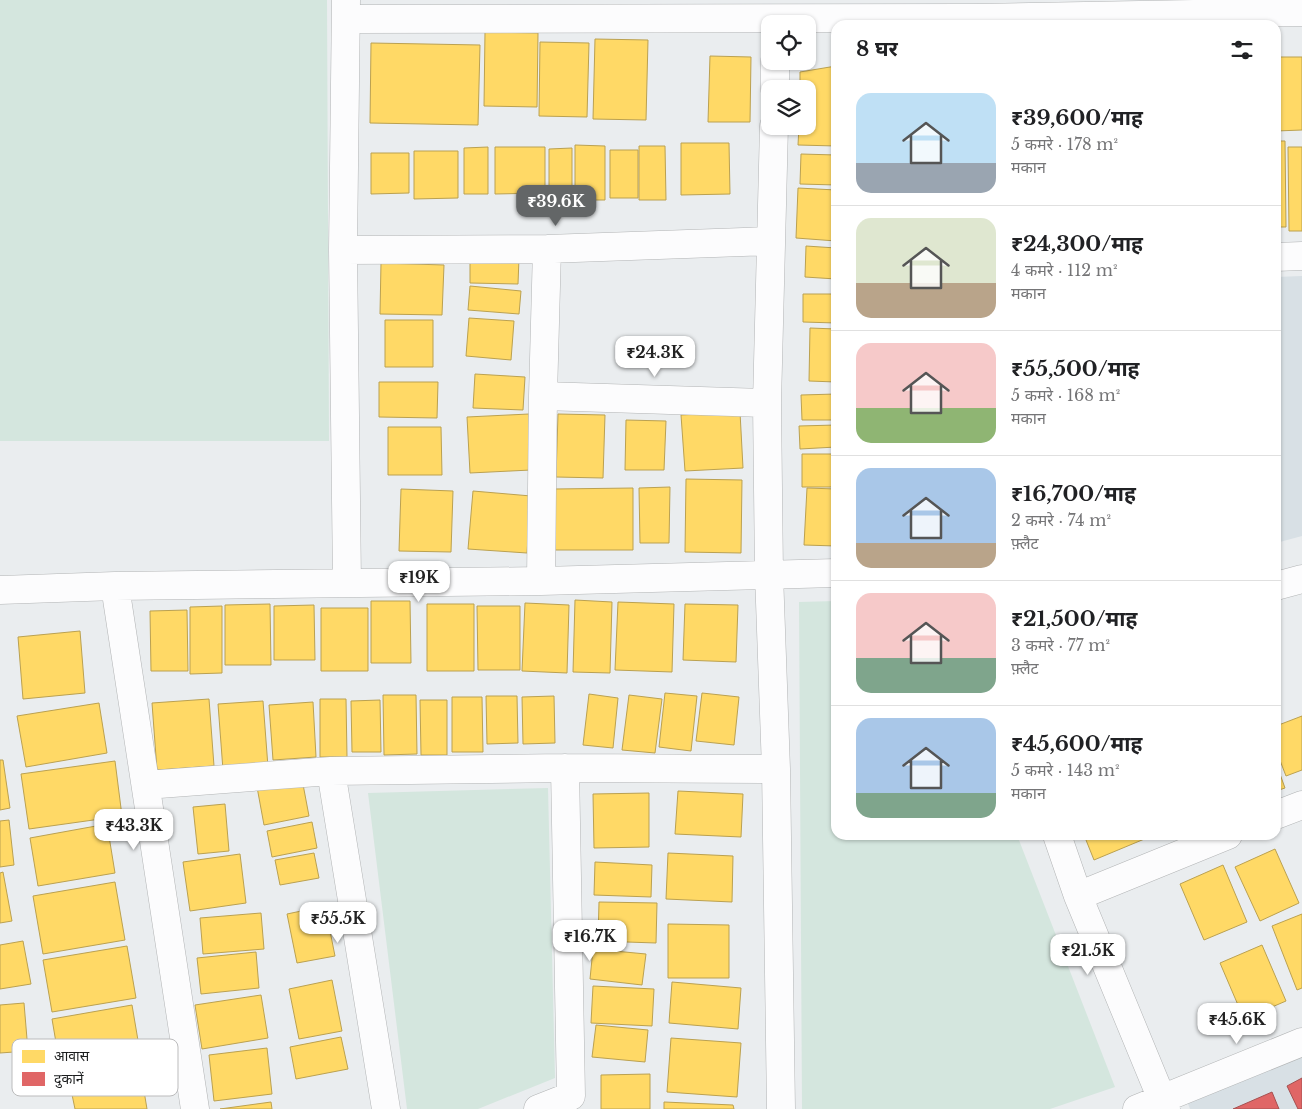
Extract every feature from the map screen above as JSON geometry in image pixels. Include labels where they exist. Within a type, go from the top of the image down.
[{"type":"street","points":[[347,582],[343,250],[347,10],[761,21]]},
{"type":"street","points":[[816,20],[977,14],[1302,12]]},
{"type":"street","points":[[774,135],[767,403],[769,574],[776,769],[781,1109]]},
{"type":"street","points":[[343,250],[547,249],[771,241]]},
{"type":"street","points":[[541,581],[547,249]]},
{"type":"street","points":[[1281,257],[1302,256]]},
{"type":"street","points":[[543,396],[767,403]]},
{"type":"street","points":[[0,590],[347,582],[541,581],[831,573]]},
{"type":"street","points":[[1281,585],[1302,579]]},
{"type":"street","points":[[115,586],[195,1109]]},
{"type":"street","points":[[146,785],[331,771],[564,768],[776,769]]},
{"type":"street","points":[[538,1109],[571,1096],[564,768]]},
{"type":"street","points":[[331,771],[386,1109]]},
{"type":"street","points":[[1281,813],[1302,805]]},
{"type":"street","points":[[1059,840],[1078,896],[1164,1104]]},
{"type":"street","points":[[1078,896],[1216,840]]},
{"type":"street","points":[[1137,1109],[1164,1104],[1302,1042]]},
{"type":"shaded area","points":[[0,0],[327,0],[329,441],[0,441]]},
{"type":"shaded area","points":[[1302,276],[1302,536],[1281,542],[1281,277]]},
{"type":"shaded area","points":[[831,601],[831,840],[1019,840],[1115,1087],[1050,1109],[802,1109],[799,602]]},
{"type":"shaded area","points":[[548,788],[555,1078],[478,1109],[407,1109],[368,793]]},
{"type":"shaded area","points":[[1302,1056],[1302,1109],[1190,1109],[1187,1101]]},
{"type":"building: आवास","points":[[485,32],[538,33],[537,107],[484,106]]},
{"type":"building: आवास","points":[[595,39],[648,40],[646,120],[593,119]]},
{"type":"building: आवास","points":[[540,42],[589,43],[587,117],[539,116]]},
{"type":"building: आवास","points":[[371,43],[480,45],[478,125],[370,123]]},
{"type":"building: आवास","points":[[710,56],[751,57],[750,122],[708,122]]},
{"type":"building: आवास","points":[[1281,57],[1302,57],[1302,130],[1281,131]]},
{"type":"building: आवास","points":[[831,67],[831,146],[798,145],[799,135],[816,135],[816,80],[800,80],[800,72]]},
{"type":"building: आवास","points":[[1281,141],[1285,141],[1286,227],[1281,227]]},
{"type":"building: आवास","points":[[681,143],[729,143],[730,194],[681,195]]},
{"type":"building: आवास","points":[[575,145],[605,146],[605,200],[575,200]]},
{"type":"building: आवास","points":[[639,146],[665,146],[666,200],[639,200]]},
{"type":"building: आवास","points":[[488,147],[488,194],[464,194],[464,148]]},
{"type":"building: आवास","points":[[495,147],[545,147],[545,193],[495,194]]},
{"type":"building: आवास","points":[[1288,147],[1302,147],[1302,231],[1289,231]]},
{"type":"building: आवास","points":[[572,148],[572,198],[549,198],[549,149]]},
{"type":"building: आवास","points":[[610,150],[638,150],[638,198],[610,198]]},
{"type":"building: आवास","points":[[414,151],[458,151],[458,198],[414,199]]},
{"type":"building: आवास","points":[[371,153],[409,153],[409,193],[371,194]]},
{"type":"building: आवास","points":[[801,154],[831,155],[831,185],[800,184]]},
{"type":"building: आवास","points":[[798,188],[831,190],[831,241],[796,238]]},
{"type":"building: आवास","points":[[806,246],[831,248],[831,279],[805,277]]},
{"type":"building: आवास","points":[[470,257],[519,258],[518,284],[470,283]]},
{"type":"building: आवास","points":[[381,263],[444,265],[442,315],[380,314]]},
{"type":"building: आवास","points":[[470,286],[521,291],[519,314],[468,310]]},
{"type":"building: आवास","points":[[803,294],[831,294],[831,323],[803,322]]},
{"type":"building: आवास","points":[[469,318],[514,321],[511,360],[466,356]]},
{"type":"building: आवास","points":[[385,320],[433,320],[433,367],[385,367]]},
{"type":"building: आवास","points":[[810,328],[831,329],[831,382],[809,381]]},
{"type":"building: आवास","points":[[475,374],[525,377],[523,410],[473,408]]},
{"type":"building: आवास","points":[[379,382],[438,382],[437,418],[379,417]]},
{"type":"building: आवास","points":[[831,394],[831,420],[802,420],[801,395]]},
{"type":"building: आवास","points":[[740,412],[743,468],[685,471],[681,415]]},
{"type":"building: आवास","points":[[529,414],[531,470],[470,473],[467,417]]},
{"type":"building: आवास","points":[[558,414],[605,415],[603,478],[556,477]]},
{"type":"building: आवास","points":[[626,420],[666,421],[664,470],[625,470]]},
{"type":"building: आवास","points":[[831,425],[831,447],[800,449],[799,426]]},
{"type":"building: आवास","points":[[388,427],[441,427],[442,475],[388,475]]},
{"type":"building: आवास","points":[[802,454],[831,454],[831,487],[802,487]]},
{"type":"building: आवास","points":[[686,479],[742,480],[741,553],[685,552]]},
{"type":"building: आवास","points":[[670,487],[669,543],[640,543],[639,488]]},
{"type":"building: आवास","points":[[633,488],[633,550],[555,550],[555,489]]},
{"type":"building: आवास","points":[[807,488],[831,489],[831,546],[804,545]]},
{"type":"building: आवास","points":[[401,489],[453,491],[451,552],[399,551]]},
{"type":"building: आवास","points":[[473,491],[531,496],[527,553],[468,549]]},
{"type":"building: आवास","points":[[575,600],[612,602],[610,673],[573,672]]},
{"type":"building: आवास","points":[[371,601],[410,601],[411,663],[371,663]]},
{"type":"building: आवास","points":[[618,602],[674,604],[672,672],[615,670]]},
{"type":"building: आवास","points":[[525,603],[569,605],[567,673],[522,671]]},
{"type":"building: आवास","points":[[270,604],[271,665],[225,665],[225,605]]},
{"type":"building: आवास","points":[[427,604],[474,604],[474,671],[427,671]]},
{"type":"building: आवास","points":[[685,604],[738,605],[736,662],[683,660]]},
{"type":"building: आवास","points":[[314,605],[315,660],[274,660],[274,606]]},
{"type":"building: आवास","points":[[222,606],[222,673],[190,674],[190,607]]},
{"type":"building: आवास","points":[[477,606],[520,606],[520,670],[478,670]]},
{"type":"building: आवास","points":[[321,608],[368,608],[368,671],[321,671]]},
{"type":"building: आवास","points":[[187,610],[188,671],[151,671],[150,611]]},
{"type":"building: आवास","points":[[80,631],[85,693],[23,699],[18,637]]},
{"type":"building: आवास","points":[[665,693],[697,696],[691,751],[659,747]]},
{"type":"building: आवास","points":[[702,693],[739,697],[734,745],[696,741]]},
{"type":"building: आवास","points":[[589,694],[618,698],[613,748],[583,745]]},
{"type":"building: आवास","points":[[383,695],[416,695],[417,754],[384,755]]},
{"type":"building: आवास","points":[[629,695],[662,699],[655,753],[622,750]]},
{"type":"building: आवास","points":[[486,696],[517,696],[518,743],[487,744]]},
{"type":"building: आवास","points":[[554,696],[555,743],[523,744],[522,697]]},
{"type":"building: आवास","points":[[452,697],[482,697],[483,752],[452,752]]},
{"type":"building: आवास","points":[[209,699],[214,766],[157,770],[152,703]]},
{"type":"building: आवास","points":[[320,699],[346,699],[347,757],[320,757]]},
{"type":"building: आवास","points":[[380,700],[381,752],[352,752],[351,701]]},
{"type":"building: आवास","points":[[420,700],[447,700],[447,755],[421,755]]},
{"type":"building: आवास","points":[[263,701],[268,767],[223,770],[218,704]]},
{"type":"building: आवास","points":[[313,702],[316,757],[273,760],[269,705]]},
{"type":"building: आवास","points":[[99,703],[107,753],[26,767],[17,716]]},
{"type":"building: आवास","points":[[1302,716],[1302,770],[1286,776],[1281,763],[1281,724]]},
{"type":"building: आवास","points":[[0,760],[3,760],[10,808],[0,810]]},
{"type":"building: आवास","points":[[115,761],[122,816],[29,829],[21,774]]},
{"type":"building: आवास","points":[[1281,777],[1285,788],[1281,789]]},
{"type":"building: आवास","points":[[302,779],[309,816],[264,825],[257,787]]},
{"type":"building: आवास","points":[[678,791],[743,794],[741,837],[675,834]]},
{"type":"building: आवास","points":[[649,793],[649,847],[594,848],[593,794]]},
{"type":"building: आवास","points":[[225,804],[229,851],[198,854],[193,807]]},
{"type":"building: आवास","points":[[9,820],[14,865],[0,867],[0,821]]},
{"type":"building: आवास","points":[[312,822],[317,848],[272,857],[267,831]]},
{"type":"building: आवास","points":[[107,824],[115,873],[38,886],[30,838]]},
{"type":"building: आवास","points":[[1086,840],[1142,840],[1094,860]]},
{"type":"building: आवास","points":[[1275,849],[1299,903],[1260,921],[1235,867]]},
{"type":"building: आवास","points":[[314,853],[319,878],[280,885],[275,860]]},
{"type":"building: आवास","points":[[668,853],[733,856],[732,902],[666,899]]},
{"type":"building: आवास","points":[[240,854],[246,903],[190,911],[183,862]]},
{"type":"building: आवास","points":[[595,862],[652,865],[651,897],[594,895]]},
{"type":"building: आवास","points":[[1223,865],[1247,922],[1204,940],[1180,884]]},
{"type":"building: आवास","points":[[3,872],[12,921],[0,923],[0,873]]},
{"type":"building: आवास","points":[[115,882],[125,940],[43,954],[33,896]]},
{"type":"building: आवास","points":[[599,902],[657,903],[656,943],[598,941]]},
{"type":"building: आवास","points":[[325,906],[335,956],[297,963],[287,914]]},
{"type":"building: आवास","points":[[261,913],[264,949],[203,954],[200,918]]},
{"type":"building: आवास","points":[[1302,914],[1302,988],[1297,990],[1272,926]]},
{"type":"building: आवास","points":[[668,924],[729,925],[729,978],[668,978]]},
{"type":"building: आवास","points":[[23,941],[31,984],[0,989],[0,945]]},
{"type":"building: आवास","points":[[1262,945],[1286,1001],[1244,1019],[1220,963]]},
{"type":"building: आवास","points":[[127,946],[136,998],[52,1012],[43,960]]},
{"type":"building: आवास","points":[[593,949],[646,954],[642,985],[590,979]]},
{"type":"building: आवास","points":[[256,952],[259,988],[201,994],[197,958]]},
{"type":"building: आवास","points":[[332,980],[342,1031],[299,1039],[289,989]]},
{"type":"building: आवास","points":[[672,982],[741,988],[738,1029],[669,1023]]},
{"type":"building: आवास","points":[[593,986],[654,989],[652,1026],[591,1023]]},
{"type":"building: आवास","points":[[261,995],[268,1038],[202,1049],[195,1005]]},
{"type":"building: आवास","points":[[24,1003],[27,1039],[12,1039],[12,1052],[0,1053],[0,1005]]},
{"type":"building: आवास","points":[[132,1005],[138,1039],[55,1039],[52,1019]]},
{"type":"building: आवास","points":[[596,1025],[648,1030],[645,1062],[592,1057]]},
{"type":"building: आवास","points":[[341,1037],[348,1069],[296,1079],[290,1047]]},
{"type":"building: आवास","points":[[671,1038],[741,1043],[737,1097],[667,1092]]},
{"type":"building: आवास","points":[[267,1048],[272,1094],[214,1101],[209,1055]]},
{"type":"building: आवास","points":[[650,1074],[650,1109],[601,1109],[601,1075]]},
{"type":"building: आवास","points":[[72,1096],[145,1096],[147,1109],[75,1109]]},
{"type":"building: आवास","points":[[271,1102],[272,1109],[220,1109]]},
{"type":"building: आवास","points":[[664,1102],[733,1105],[734,1109],[664,1109]]},
{"type":"building: दुकानें","points":[[1302,1078],[1302,1109],[1298,1109],[1287,1086]]},
{"type":"building: दुकानें","points":[[1272,1092],[1279,1109],[1233,1109]]}]
